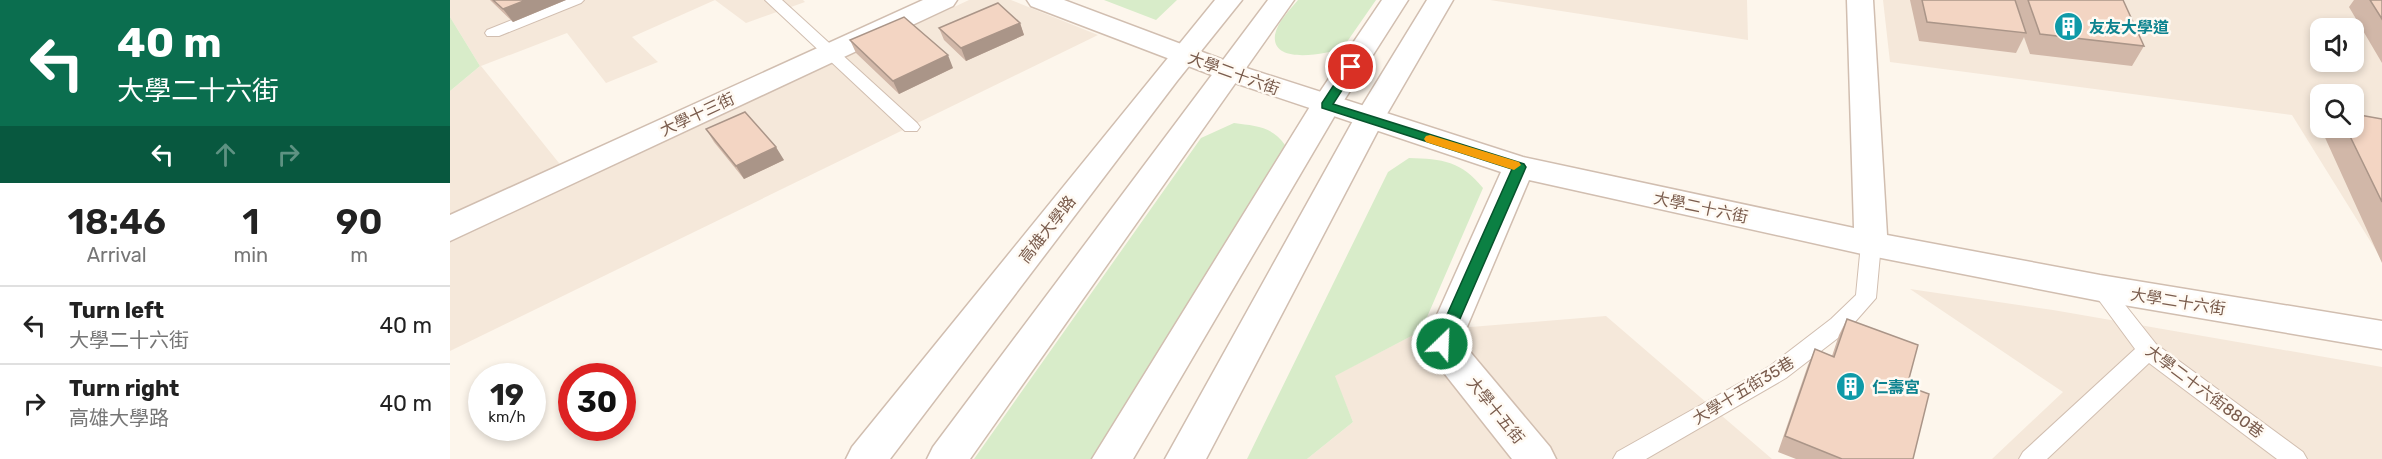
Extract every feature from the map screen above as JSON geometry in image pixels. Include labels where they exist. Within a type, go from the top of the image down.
[{"type":"street","name":"大學十三街","points":[[450,229],[944,0]]},
{"type":"street","name":"大學二十六街","points":[[1040,0],[1227,71],[1519,167],[1871,244],[2100,288],[2382,335]]},
{"type":"street","name":"高雄大學路","points":[[866,459],[1229,0]]},
{"type":"street","points":[[947,459],[1227,71],[1281,0]]},
{"type":"street","points":[[1112,459],[1326,105],[1395,0]]},
{"type":"street","points":[[1185,459],[1369,119],[1440,0]]},
{"type":"street","points":[[1860,0],[1871,244]]},
{"type":"street","name":"大學十五街","points":[[1519,167],[1442,344],[1536,459]]},
{"type":"lane","points":[[493,33],[576,0]]},
{"type":"lane","points":[[773,0],[911,127]]},
{"type":"lane","name":"大學十五街35巷","points":[[1625,459],[1778,372],[1839,325],[1866,298],[1871,244]]},
{"type":"lane","name":"大學二十六街880巷","points":[[2100,288],[2148,350],[2295,459]]},
{"type":"lane","points":[[2031,459],[2148,350]]},
{"type":"shaded area","points":[[450,0],[715,0],[632,37],[658,62],[606,83],[567,33],[481,66],[575,183],[969,0],[1011,0],[1098,35],[450,351],[450,91],[480,66],[450,17]]},
{"type":"shaded area","points":[[715,0],[803,0],[805,2],[746,23]]},
{"type":"shaded area","points":[[1490,0],[1747,0],[1748,40]]},
{"type":"shaded area","points":[[1883,0],[2370,0],[2382,9],[2382,260],[2292,115],[1890,62]]},
{"type":"shaded area","points":[[1910,289],[2053,310],[2382,367],[2382,459],[1992,459],[2063,392]]},
{"type":"shaded area","points":[[1606,316],[1772,459],[1307,459],[1353,422],[1334,376],[1421,331]]},
{"type":"green space","points":[[1104,0],[1177,0],[1156,20]]},
{"type":"green space","points":[[1298,0],[1376,0],[1342,49],[1302,55],[1282,51],[1276,45],[1275,35],[1281,21]]},
{"type":"green space","points":[[450,17],[480,66],[450,91]]},
{"type":"green space","points":[[1234,123],[1269,130],[1285,145],[1095,459],[974,459],[1201,138]]},
{"type":"green space","points":[[1409,158],[1451,163],[1467,172],[1483,188],[1421,331],[1335,376],[1353,422],[1307,459],[1247,459],[1388,172]]},
{"type":"building","points":[[493,0],[526,0],[503,9]]},
{"type":"building","points":[[1922,0],[2015,0],[2026,33],[1927,22]]},
{"type":"building","points":[[2028,0],[2123,0],[2144,46],[2040,34]]},
{"type":"building","points":[[2370,0],[2382,0],[2382,19]]},
{"type":"building","points":[[998,3],[1020,23],[961,48],[939,28]]},
{"type":"building","points":[[904,17],[948,55],[893,81],[850,40]]},
{"type":"building","points":[[745,112],[776,147],[736,166],[706,129]]},
{"type":"building","points":[[2364,116],[2382,119],[2382,202],[2351,138],[2364,138]]},
{"type":"building","name":"仁壽宮","points":[[1847,319],[1918,345],[1907,386],[1929,394],[1913,459],[1842,459],[1785,436],[1815,349],[1834,357]]},
{"type":"slow traffic","points":[[1430,139],[1514,165]]},
{"type":"place","name":"友友大學道","points":[[2068,27]]},
{"type":"place","name":"仁壽宮","points":[[1851,387]]},
{"type":"route","points":[[1351,67],[1326,105],[1519,167],[1442,344]]}]
